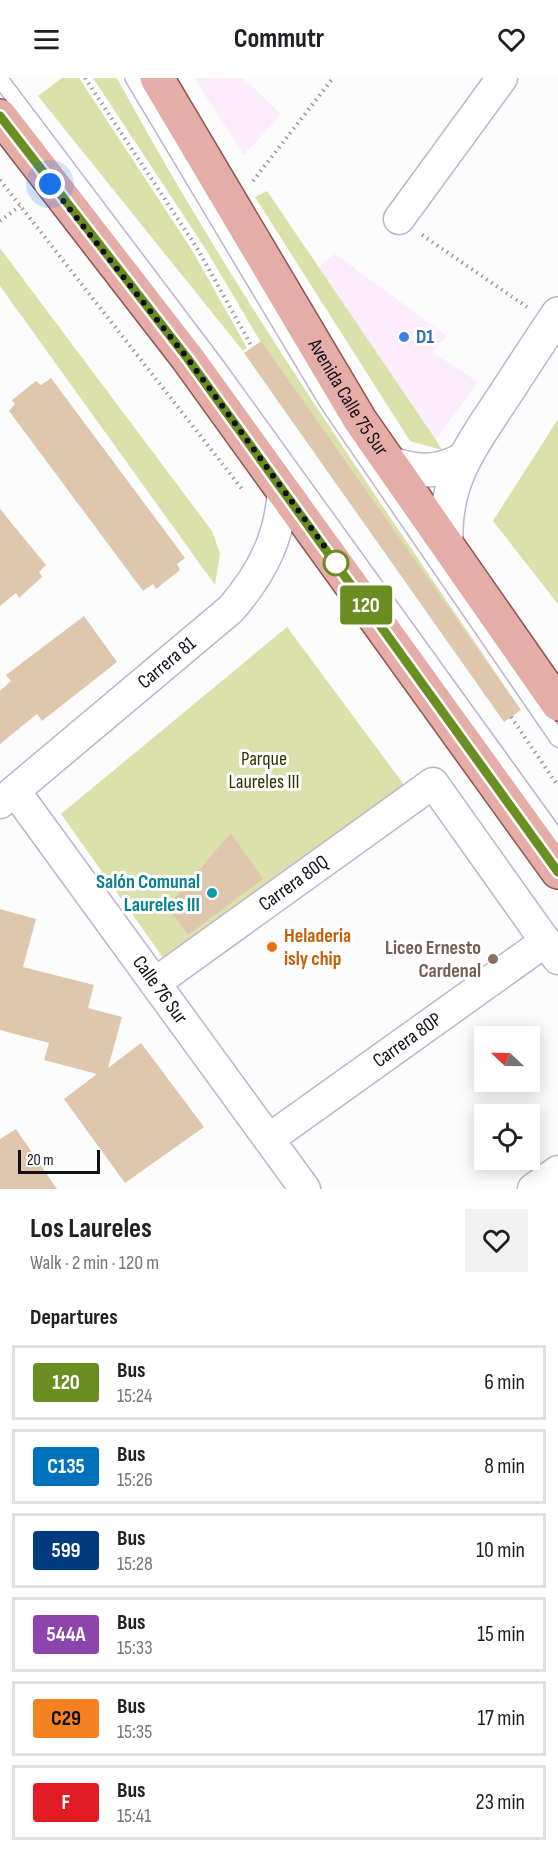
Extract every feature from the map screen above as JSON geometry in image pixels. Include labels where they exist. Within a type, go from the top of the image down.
[{"type":"main road","name":"Avenida Calle 75 Sur","points":[[157,78],[311,340],[388,463],[558,704]]},
{"type":"main road","points":[[0,116],[188,359],[558,872]]},
{"type":"street","points":[[399,219],[502,78]]},
{"type":"street","points":[[446,544],[445,519],[448,499],[462,460],[555,319]]},
{"type":"street","points":[[388,463],[421,472],[449,467],[462,460]]},
{"type":"street","name":"Carrera 81","points":[[8,798],[231,609],[259,572],[274,543],[281,517],[283,490]]},
{"type":"street","name":"Carrera 80Q","points":[[155,983],[433,783],[552,950]]},
{"type":"street","name":"Calle 76 Sur","points":[[8,798],[155,983],[305,1189]]},
{"type":"street","name":"Carrera 80P","points":[[268,1139],[552,950]]},
{"type":"street","points":[[533,1189],[558,1171]]},
{"type":"lane","points":[[133,78],[327,402],[558,739]]},
{"type":"lane","points":[[0,79],[216,365],[558,839]]},
{"type":"path","points":[[85,78],[197,248],[251,345]]},
{"type":"path","points":[[247,189],[333,78]]},
{"type":"path","points":[[0,221],[20,206]]},
{"type":"path","points":[[399,219],[555,319]]},
{"type":"path","points":[[512,717],[558,786]]},
{"type":"shaded area","points":[[194,78],[243,78],[281,114],[244,155]]},
{"type":"shaded area","points":[[335,254],[447,336],[432,352],[478,382],[436,440],[318,267]]},
{"type":"green space","points":[[62,78],[79,78],[192,250],[247,348],[243,351],[38,96]]},
{"type":"green space","points":[[93,78],[117,78],[163,160],[260,320],[521,710],[259,339],[205,248]]},
{"type":"green space","points":[[267,191],[442,450],[410,441],[255,197]]},
{"type":"green space","points":[[0,248],[212,531],[220,554],[215,585],[0,286]]},
{"type":"green space","points":[[558,419],[558,604],[493,521]]},
{"type":"green space","name":"Parque Laureles III","points":[[287,627],[405,786],[164,959],[61,814]]},
{"type":"building","points":[[261,341],[521,710],[504,722],[244,353]]},
{"type":"building","points":[[51,378],[185,558],[177,564],[180,570],[156,589],[153,584],[143,591],[9,411],[15,404],[12,400],[36,381],[41,385]]},
{"type":"building","points":[[0,509],[46,565],[39,572],[42,577],[19,598],[16,593],[0,606]]},
{"type":"building","points":[[84,616],[117,662],[42,721],[37,714],[0,744],[0,691],[11,681],[6,675]]},
{"type":"building","name":"Salón Comunal Laureles III","points":[[231,833],[263,879],[188,935],[167,907]]},
{"type":"building","points":[[0,909],[36,919],[23,967],[94,985],[88,1008],[122,1017],[108,1068],[141,1043],[204,1127],[125,1183],[64,1099],[97,1074],[44,1060],[49,1043],[0,1030]]},
{"type":"building","points":[[16,1129],[57,1189],[0,1189],[0,1139]]},
{"type":"bus line","name":"120","points":[[0,116],[50,184],[188,359],[558,872]]},
{"type":"place","name":"D1","points":[[404,337]]},
{"type":"place","name":"Salón Comunal Laureles III","points":[[212,893]]},
{"type":"place","name":"Heladeria isly chip","points":[[272,947]]},
{"type":"place","name":"Liceo Ernesto Cardenal","points":[[493,959]]},
{"type":"route","points":[[50,184],[188,359],[338,565],[336,563]]}]
